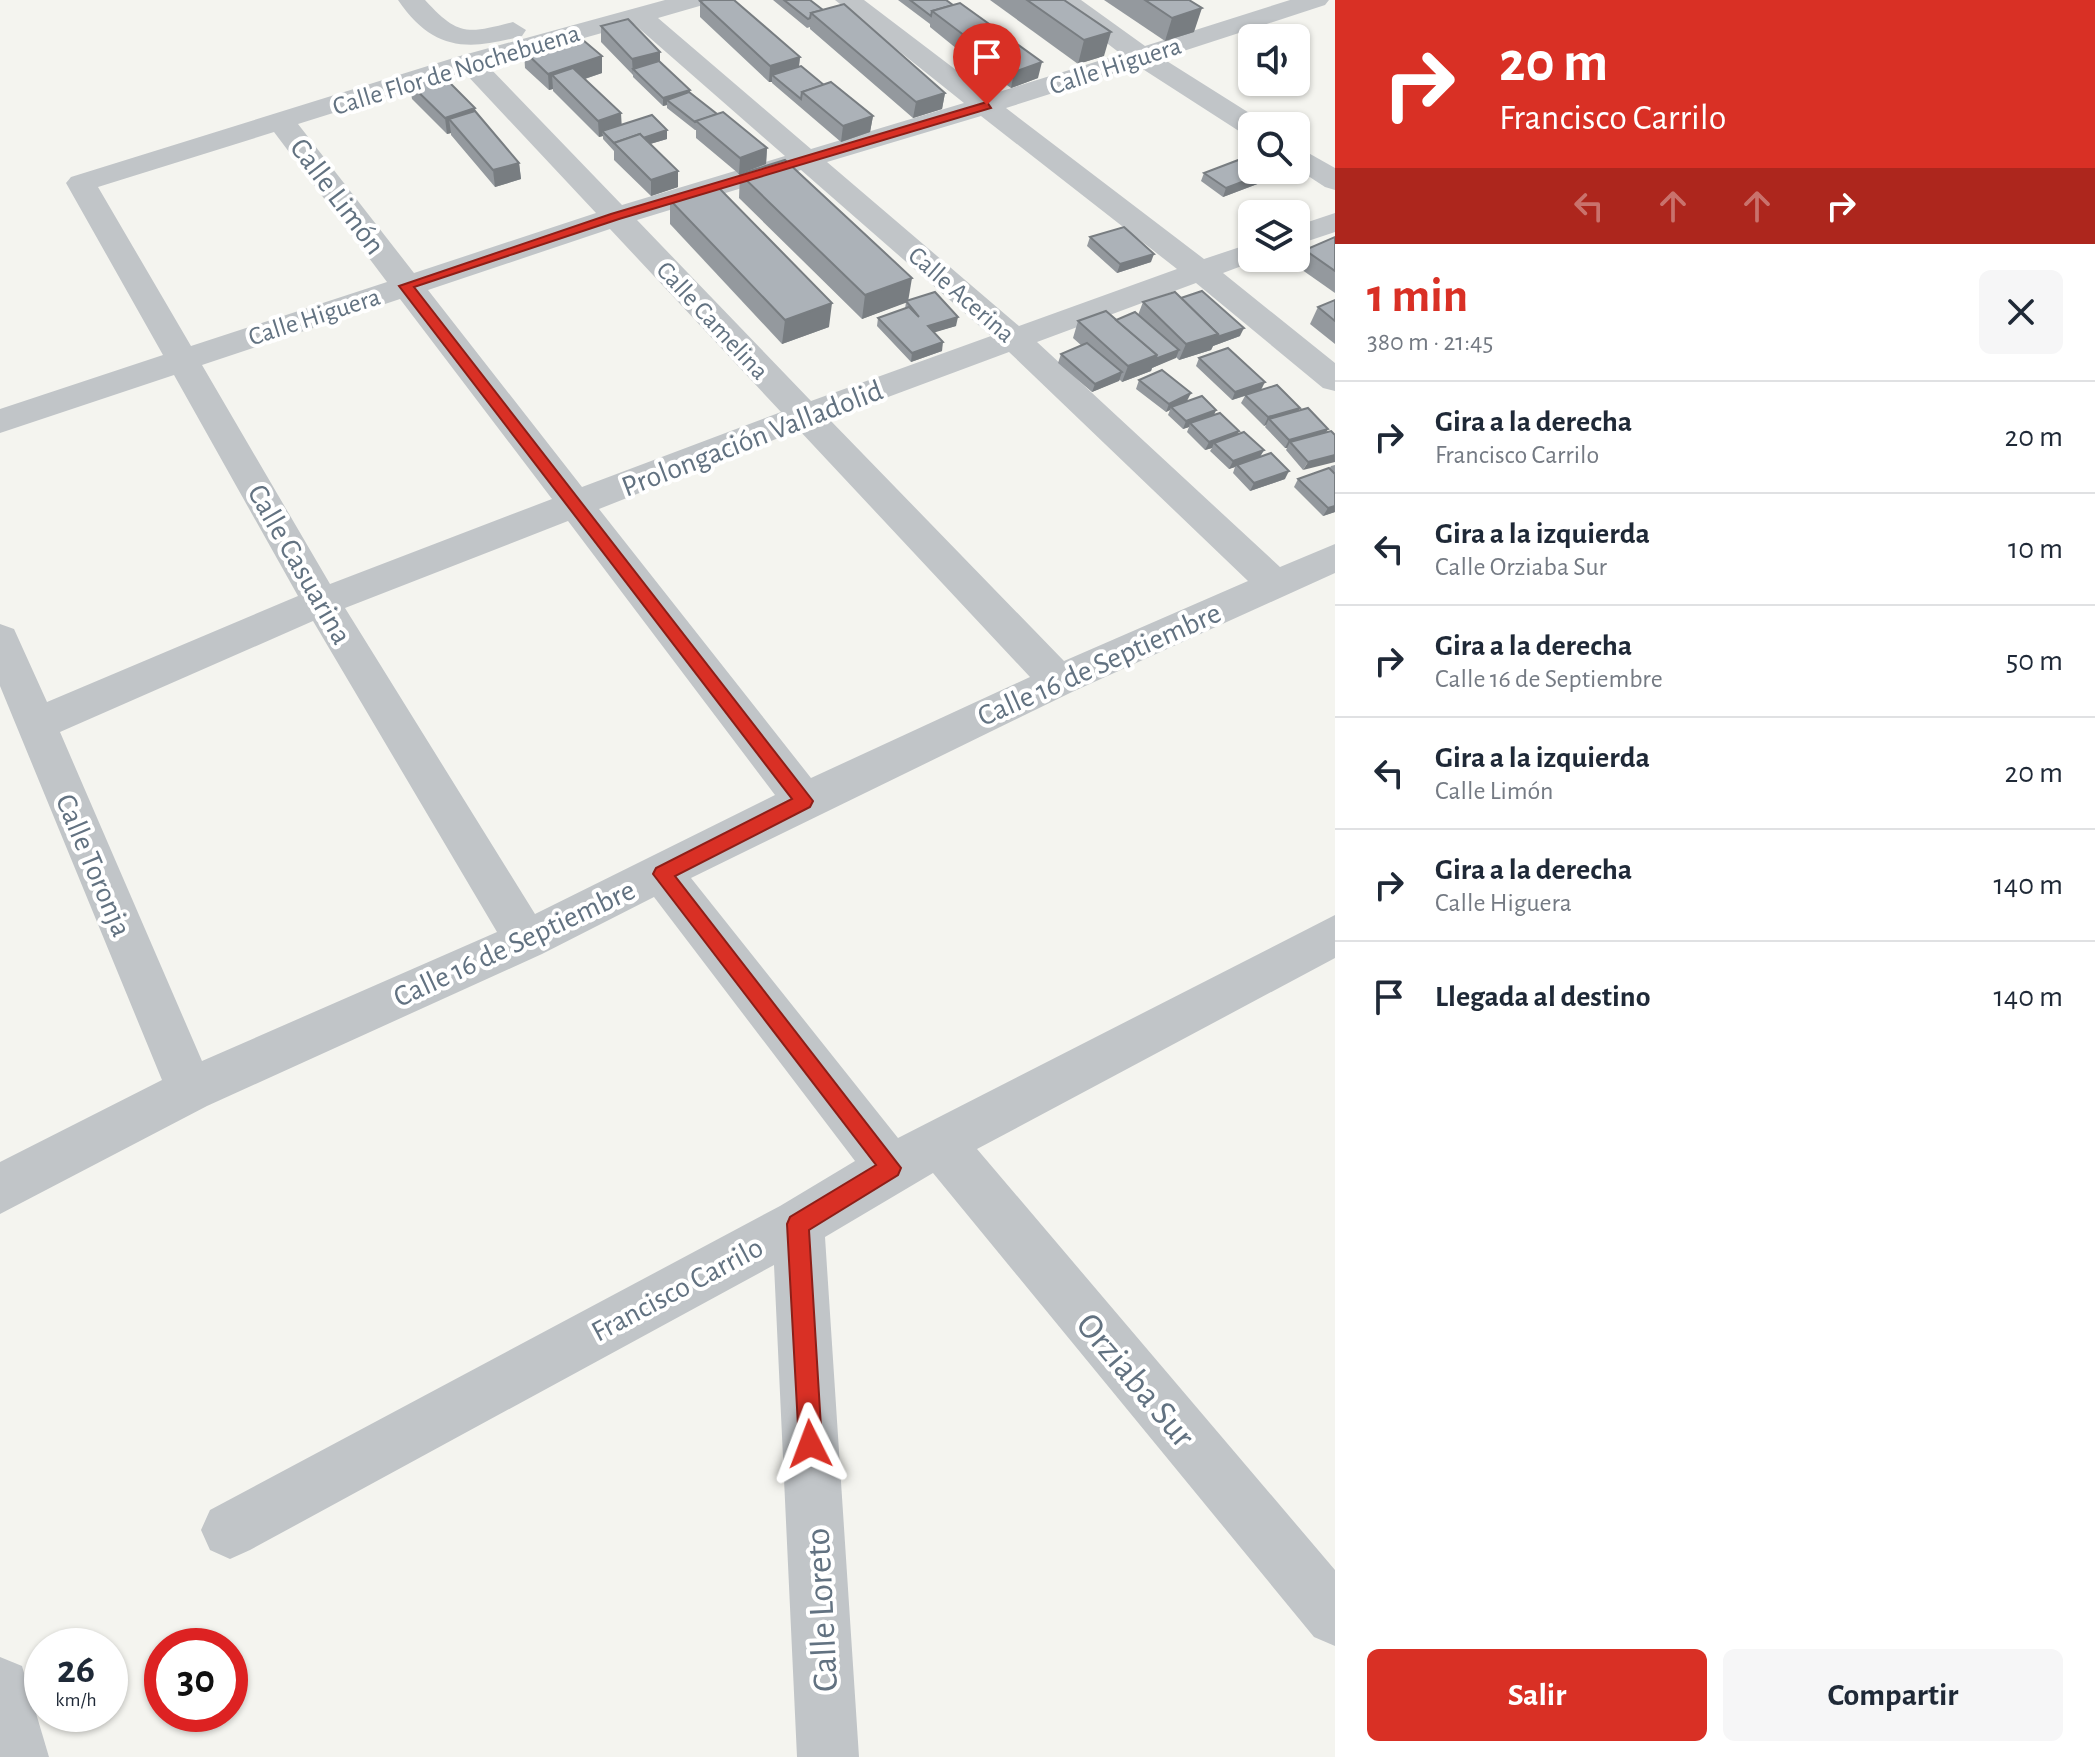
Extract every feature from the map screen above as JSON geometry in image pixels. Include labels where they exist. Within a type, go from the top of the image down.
[{"type":"street","points":[[411,0],[439,31],[481,39],[630,7]]},
{"type":"street","name":"Calle Flor de Nochebuena","points":[[81,183],[282,123],[630,7],[694,0]]},
{"type":"street","points":[[848,0],[1200,271],[1335,380]]},
{"type":"street","points":[[1064,0],[1143,57],[1238,118]]},
{"type":"street","name":"Calle Higuera","points":[[0,421],[615,217],[1143,57],[1316,0]]},
{"type":"street","name":"Calle Acerina","points":[[630,7],[1014,339],[1275,584]]},
{"type":"street","name":"Calle Camelina","points":[[469,62],[1058,681]]},
{"type":"street","name":"Calle Limón","points":[[282,123],[804,801]]},
{"type":"street","points":[[1310,164],[1335,181]]},
{"type":"street","name":"Calle Casuarina","points":[[81,183],[321,602],[526,940]]},
{"type":"street","points":[[1310,231],[1335,222]]},
{"type":"street","name":"Prolongación Valladolid","points":[[35,725],[321,602],[803,416],[1238,257]]},
{"type":"street","name":"Calle 16 de Septiembre","points":[[0,1189],[190,1090],[526,940],[804,801],[1058,681],[1335,558]]},
{"type":"street","name":"Calle Toronja","points":[[0,639],[190,1090]]},
{"type":"street","points":[[662,874],[891,1168]]},
{"type":"street","name":"Francisco Carrilo","points":[[230,1530],[798,1224],[939,1142],[1326,954]]},
{"type":"street","name":"Orziaba Sur","points":[[939,1142],[1335,1616]]},
{"type":"street","name":"Calle Loreto","points":[[798,1224],[828,1757]]},
{"type":"street","points":[[0,1688],[18,1757]]},
{"type":"building","points":[[734,0],[800,57],[770,66],[700,1]]},
{"type":"building","points":[[784,0],[810,0],[823,10],[811,13],[808,19]]},
{"type":"building","points":[[910,0],[946,0],[953,5],[932,11],[931,16]]},
{"type":"building","points":[[1027,0],[1064,0],[1111,32],[1084,40]]},
{"type":"building","points":[[1145,0],[1189,0],[1202,8],[1172,18]]},
{"type":"building","points":[[960,3],[1042,62],[1014,72],[966,38],[982,31],[965,36],[932,11]]},
{"type":"building","points":[[844,4],[945,93],[916,102],[811,13]]},
{"type":"building","points":[[628,19],[660,52],[632,59],[601,26]]},
{"type":"building","points":[[577,35],[602,56],[548,74],[524,51]]},
{"type":"building","points":[[659,61],[690,90],[663,98],[633,69]]},
{"type":"building","points":[[801,66],[824,85],[802,92],[801,99],[772,75]]},
{"type":"building","points":[[573,68],[621,113],[598,121],[552,75]]},
{"type":"building","points":[[440,73],[475,108],[445,118],[409,83]]},
{"type":"building","points":[[831,82],[873,116],[843,126],[802,92]]},
{"type":"building","points":[[689,92],[717,114],[695,122],[667,100]]},
{"type":"building","points":[[475,111],[519,163],[493,170],[449,119]]},
{"type":"building","points":[[723,112],[767,148],[740,158],[696,121]]},
{"type":"building","points":[[652,115],[667,130],[643,138],[640,134],[614,143],[602,131]]},
{"type":"building","points":[[640,134],[678,171],[651,180],[614,143]]},
{"type":"building","points":[[785,160],[912,278],[865,295],[740,174]]},
{"type":"building","points":[[1238,160],[1238,183],[1226,188],[1204,173]]},
{"type":"building","points":[[716,185],[832,303],[785,320],[670,200]]},
{"type":"building","points":[[1124,227],[1154,254],[1120,264],[1090,237]]},
{"type":"building","points":[[1335,237],[1335,271],[1310,254],[1310,248]]},
{"type":"building","points":[[1202,291],[1244,328],[1217,337],[1218,334],[1181,298]]},
{"type":"building","points":[[935,292],[958,317],[928,326],[943,342],[912,353],[878,318],[909,307],[919,317],[906,301]]},
{"type":"building","points":[[1175,292],[1218,334],[1186,344],[1143,302]]},
{"type":"building","points":[[1335,300],[1335,321],[1318,307]]},
{"type":"building","points":[[1106,311],[1157,355],[1128,366],[1078,321]]},
{"type":"building","points":[[1135,312],[1179,350],[1155,359],[1157,355],[1116,320]]},
{"type":"building","points":[[1087,343],[1122,372],[1095,384],[1061,354]]},
{"type":"building","points":[[1228,348],[1265,382],[1235,392],[1199,358]]},
{"type":"building","points":[[1162,370],[1191,393],[1169,404],[1139,380]]},
{"type":"building","points":[[1277,385],[1300,408],[1268,417],[1245,395]]},
{"type":"building","points":[[1202,396],[1216,410],[1186,421],[1171,407]]},
{"type":"building","points":[[1308,408],[1328,429],[1289,440],[1269,419]]},
{"type":"building","points":[[1220,413],[1239,431],[1209,442],[1190,423]]},
{"type":"building","points":[[1331,431],[1335,435],[1335,455],[1308,462],[1290,442]]},
{"type":"building","points":[[1244,432],[1264,450],[1233,461],[1214,443]]},
{"type":"building","points":[[1271,453],[1289,471],[1254,483],[1237,465]]},
{"type":"building","points":[[1329,468],[1335,474],[1335,506],[1328,508],[1298,479]]},
{"type":"route","points":[[810,1444],[798,1224],[891,1168],[662,874],[804,801],[406,286],[615,217],[987,105]]}]
